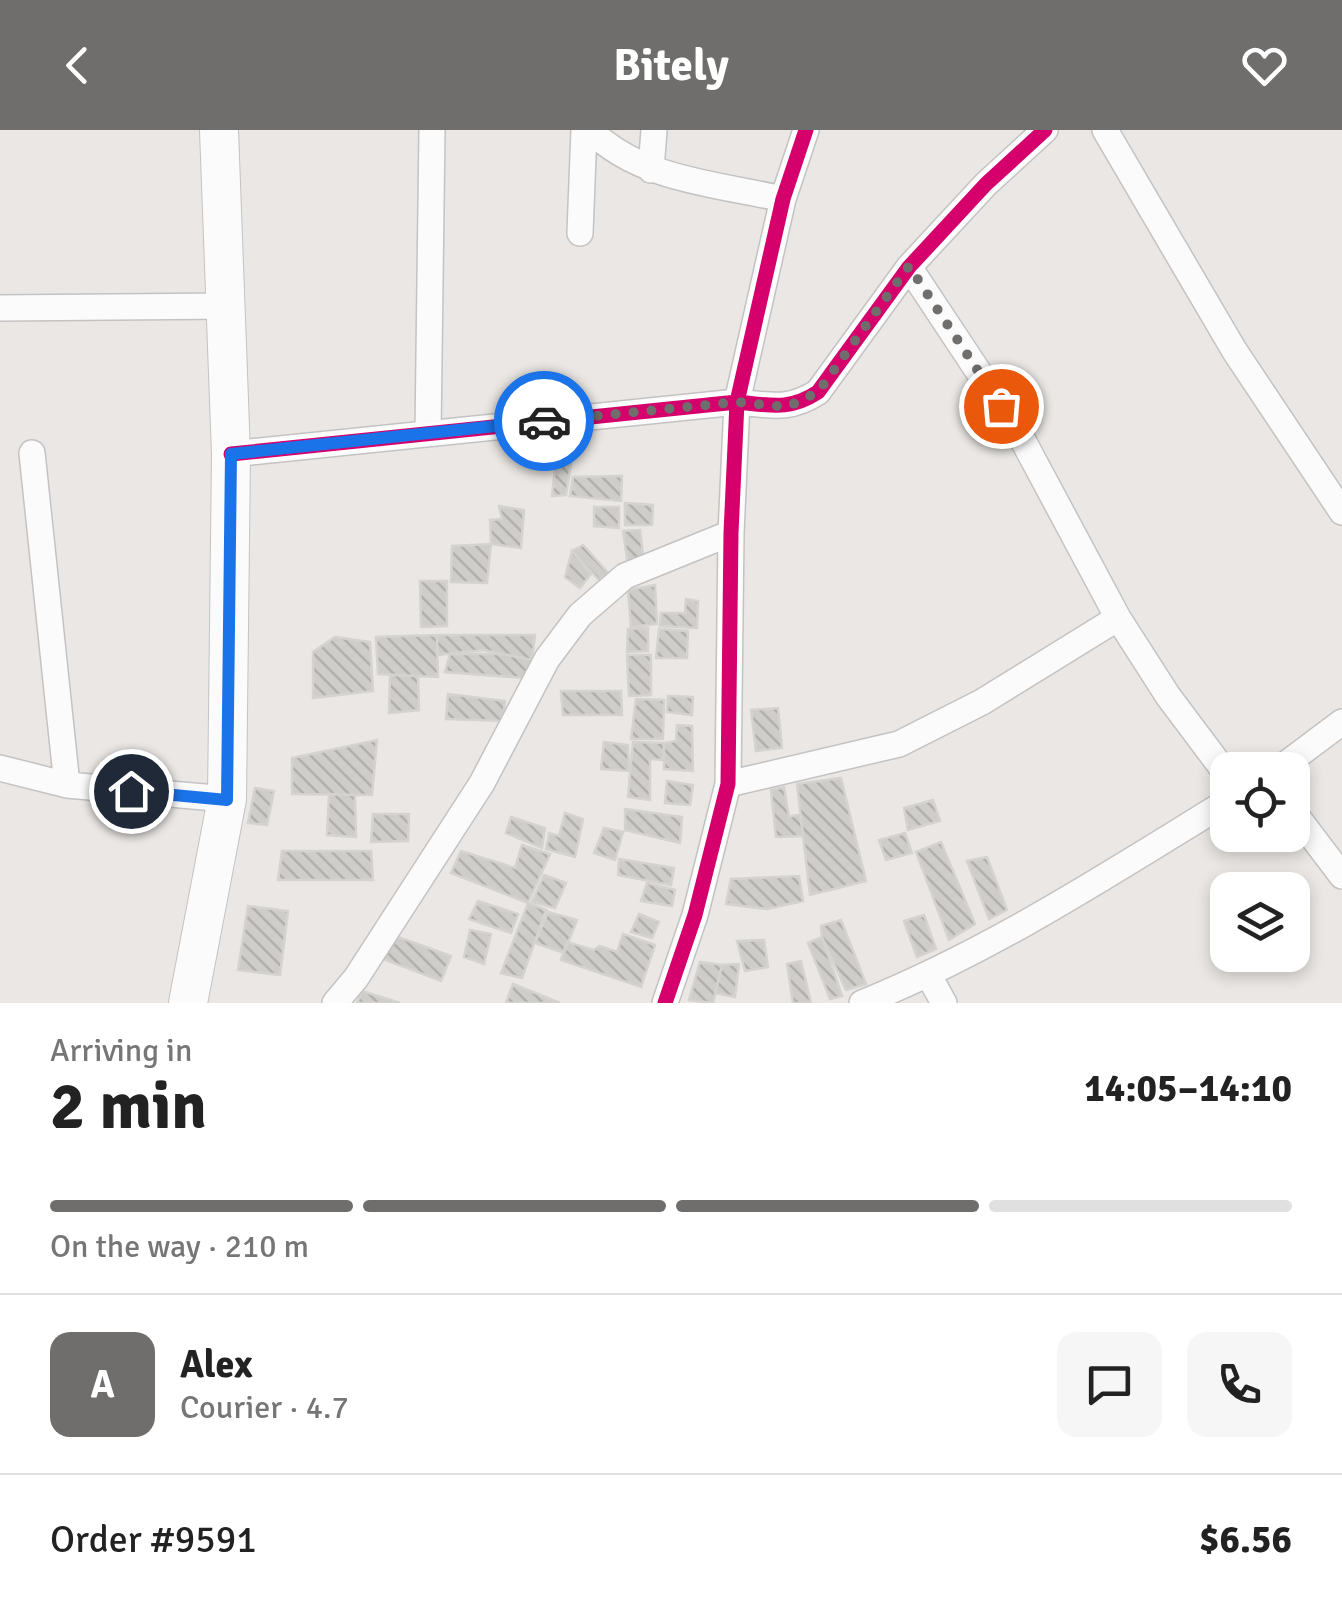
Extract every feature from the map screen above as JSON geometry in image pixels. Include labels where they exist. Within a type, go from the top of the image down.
[{"type":"street","points":[[188,1003],[227,800],[231,454],[219,130]]},
{"type":"street","points":[[428,432],[432,130]]},
{"type":"street","points":[[587,130],[651,170],[783,199]]},
{"type":"street","points":[[580,232],[587,130]]},
{"type":"street","points":[[651,170],[654,130]]},
{"type":"street","points":[[665,1003],[695,916],[728,784],[737,402],[783,199],[806,130]]},
{"type":"street","points":[[231,454],[737,402],[787,407],[818,392],[909,266],[986,184],[1044,130]]},
{"type":"street","points":[[1105,130],[1234,350],[1342,512]]},
{"type":"street","points":[[909,266],[1019,433],[1118,618],[1210,752]]},
{"type":"street","points":[[0,308],[228,306]]},
{"type":"street","points":[[32,453],[67,785]]},
{"type":"street","points":[[335,1003],[356,978],[472,800],[548,660],[580,615],[625,576],[731,533]]},
{"type":"street","points":[[728,784],[899,744],[982,702],[1118,618]]},
{"type":"street","points":[[1302,752],[1342,722]]},
{"type":"street","points":[[0,768],[67,785],[227,800]]},
{"type":"street","points":[[862,1003],[929,976],[1067,900],[1210,812]]},
{"type":"street","points":[[1310,834],[1342,876]]},
{"type":"street","points":[[929,976],[944,1003]]},
{"type":"building","points":[[556,458],[572,458],[566,495],[552,496]]},
{"type":"building","points":[[622,476],[621,501],[570,496],[573,477]]},
{"type":"building","points":[[625,503],[653,505],[652,525],[625,525]]},
{"type":"building","points":[[499,506],[524,510],[521,548],[491,544],[490,520],[502,519]]},
{"type":"building","points":[[594,507],[619,507],[619,528],[594,526]]},
{"type":"building","points":[[640,530],[644,562],[628,565],[623,531]]},
{"type":"building","points":[[491,544],[487,583],[451,582],[452,546]]},
{"type":"building","points":[[583,545],[610,575],[599,580],[572,551]]},
{"type":"building","points":[[572,551],[591,574],[580,588],[565,577]]},
{"type":"building","points":[[420,581],[447,581],[447,626],[421,627]]},
{"type":"building","points":[[655,585],[657,624],[631,627],[628,590]]},
{"type":"building","points":[[686,599],[698,601],[697,628],[660,626],[661,613],[685,613]]},
{"type":"building","points":[[648,628],[648,651],[627,652],[628,629]]},
{"type":"building","points":[[659,629],[688,631],[687,658],[656,658]]},
{"type":"building","points":[[437,635],[438,677],[378,674],[376,637]]},
{"type":"building","points":[[437,635],[535,635],[532,660],[483,650],[437,655]]},
{"type":"building","points":[[335,637],[370,642],[373,691],[313,698],[313,652]]},
{"type":"building","points":[[450,654],[504,654],[532,660],[525,678],[445,672]]},
{"type":"building","points":[[627,655],[651,655],[651,695],[629,696]]},
{"type":"building","points":[[390,675],[418,676],[419,710],[389,713]]},
{"type":"building","points":[[561,691],[621,691],[622,715],[563,715]]},
{"type":"building","points":[[448,694],[505,701],[503,721],[446,719]]},
{"type":"building","points":[[668,696],[693,697],[692,715],[667,712]]},
{"type":"building","points":[[636,699],[664,700],[663,739],[631,739]]},
{"type":"building","points":[[778,708],[782,748],[756,751],[751,710]]},
{"type":"building","points":[[677,725],[692,726],[693,771],[664,769],[664,743],[676,741]]},
{"type":"building","points":[[377,740],[372,795],[292,794],[292,758]]},
{"type":"building","points":[[604,742],[628,745],[629,771],[601,769]]},
{"type":"building","points":[[633,742],[664,743],[663,760],[650,759],[650,800],[628,797]]},
{"type":"building","points":[[841,778],[866,881],[810,895],[797,784]]},
{"type":"building","points":[[667,781],[693,785],[690,805],[665,803]]},
{"type":"building","points":[[784,787],[789,817],[800,814],[803,836],[776,837],[771,790]]},
{"type":"building","points":[[255,788],[274,791],[267,825],[248,823]]},
{"type":"building","points":[[329,794],[355,795],[356,837],[327,835]]},
{"type":"building","points":[[933,800],[940,821],[908,830],[904,808]]},
{"type":"building","points":[[625,809],[682,817],[680,843],[625,830]]},
{"type":"building","points":[[565,813],[583,819],[575,857],[546,849],[549,833],[559,836]]},
{"type":"building","points":[[373,814],[409,814],[408,841],[371,842]]},
{"type":"building","points":[[511,817],[545,828],[542,848],[506,833]]},
{"type":"building","points":[[604,828],[623,832],[615,860],[594,853]]},
{"type":"building","points":[[905,833],[912,853],[886,860],[879,840]]},
{"type":"building","points":[[941,842],[975,924],[949,940],[916,852]]},
{"type":"building","points":[[522,845],[550,854],[528,903],[451,873],[461,851],[515,868]]},
{"type":"building","points":[[282,851],[371,851],[373,880],[278,880]]},
{"type":"building","points":[[987,857],[1007,910],[989,919],[967,861]]},
{"type":"building","points":[[619,859],[674,868],[671,885],[618,875]]},
{"type":"building","points":[[544,875],[566,883],[555,908],[532,902]]},
{"type":"building","points":[[799,876],[803,901],[767,909],[726,904],[731,879]]},
{"type":"building","points":[[647,883],[675,890],[672,906],[641,901]]},
{"type":"building","points":[[478,901],[518,914],[511,933],[469,919]]},
{"type":"building","points":[[528,903],[546,910],[522,978],[501,973]]},
{"type":"building","points":[[248,906],[288,911],[280,975],[238,970]]},
{"type":"building","points":[[548,912],[577,920],[564,953],[535,943]]},
{"type":"building","points":[[639,914],[659,922],[652,938],[631,932]]},
{"type":"building","points":[[924,915],[936,949],[917,957],[904,921]]},
{"type":"building","points":[[841,920],[866,984],[846,990],[822,937],[821,926]]},
{"type":"building","points":[[470,930],[491,934],[484,964],[464,957]]},
{"type":"building","points":[[623,934],[655,945],[641,987],[561,960],[567,942],[617,952]]},
{"type":"building","points":[[398,937],[451,956],[441,981],[383,959]]},
{"type":"building","points":[[822,937],[842,996],[830,999],[808,943]]},
{"type":"building","points":[[764,940],[768,967],[745,971],[737,941]]},
{"type":"building","points":[[801,961],[811,1003],[793,1003],[787,964]]},
{"type":"building","points":[[700,962],[722,965],[713,1003],[689,1000]]},
{"type":"building","points":[[739,964],[735,997],[715,993],[722,965]]},
{"type":"building","points":[[513,984],[560,1003],[506,1003]]},
{"type":"building","points":[[362,991],[400,1003],[357,1003]]},
{"type":"cycle path","points":[[665,1003],[695,915],[728,784],[737,402],[783,199],[806,130]]},
{"type":"cycle path","points":[[231,454],[737,402],[798,402],[818,392],[909,267],[986,184],[1045,130]]},
{"type":"way so far","points":[[544,421],[737,402],[787,407],[804,401],[818,392],[909,266],[1001,406]]},
{"type":"route","points":[[131,791],[227,800],[231,454],[544,421]]}]
